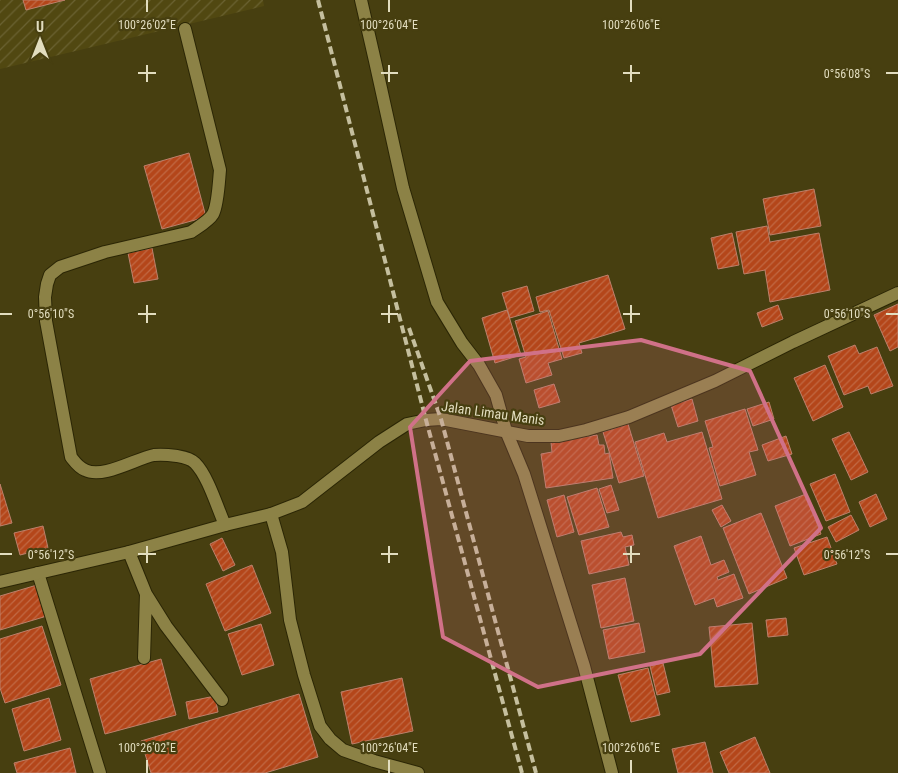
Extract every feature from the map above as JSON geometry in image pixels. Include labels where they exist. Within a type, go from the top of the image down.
[{"type":"street","points":[[361,0],[403,188],[437,302],[462,343],[479,365],[496,395],[506,431],[524,474],[584,666],[612,773]]},
{"type":"street","points":[[185,29],[220,170],[218,192],[213,213],[191,232],[105,252],[60,267],[50,275],[46,284],[46,321],[71,457],[78,465],[86,470],[95,472],[105,471],[155,455],[171,455],[186,458],[194,463],[204,477],[225,525]]},
{"type":"street","name":"Jalan Limau Manis","points":[[0,582],[129,552],[271,514],[302,502],[379,442],[407,424],[441,419],[528,436],[559,436],[629,417],[715,381],[898,293]]},
{"type":"street","points":[[271,514],[282,552],[290,620],[304,675],[320,726],[330,739],[343,750],[374,762],[418,773]]},
{"type":"street","points":[[129,552],[146,594],[166,626],[222,700]]},
{"type":"street","points":[[38,573],[100,773]]},
{"type":"street","points":[[144,658],[146,594]]},
{"type":"highlighted area","points":[[641,340],[750,371],[821,528],[700,654],[538,687],[443,637],[410,427],[470,361]]},
{"type":"shaded area","points":[[0,0],[263,0],[264,6],[0,69]]},
{"type":"building","points":[[23,0],[65,0],[26,10]]},
{"type":"building","points":[[189,153],[206,217],[162,229],[144,166]]},
{"type":"building","points":[[814,189],[821,226],[770,235],[763,199]]},
{"type":"building","points":[[767,226],[770,242],[819,233],[830,290],[770,302],[765,270],[744,274],[736,232]]},
{"type":"building","points":[[732,233],[739,265],[718,269],[711,238]]},
{"type":"building","points":[[152,248],[158,279],[134,283],[128,253]]},
{"type":"building","points":[[608,275],[625,329],[579,343],[582,353],[564,358],[549,310],[540,312],[536,297]]},
{"type":"building","points":[[527,286],[534,311],[510,318],[502,293]]},
{"type":"building","points":[[898,304],[898,347],[890,351],[874,315]]},
{"type":"building","points":[[778,305],[783,319],[762,327],[757,313]]},
{"type":"building","points":[[507,310],[521,355],[495,363],[482,318]]},
{"type":"building","points":[[548,311],[562,359],[548,363],[552,375],[526,383],[519,359],[526,357],[515,321]]},
{"type":"building","points":[[855,345],[859,354],[877,347],[893,386],[871,394],[868,386],[844,395],[828,356]]},
{"type":"building","points":[[825,365],[843,407],[813,421],[794,378]]},
{"type":"building","points":[[554,384],[560,402],[539,408],[534,390]]},
{"type":"building","points":[[692,399],[698,421],[678,427],[671,405]]},
{"type":"building","points":[[769,402],[774,419],[753,426],[747,409]]},
{"type":"building","points":[[745,409],[758,450],[749,452],[756,475],[720,486],[709,448],[713,447],[705,421]]},
{"type":"building","points":[[628,424],[644,476],[619,483],[603,432]]},
{"type":"building","points":[[702,432],[722,499],[658,518],[635,442],[664,433],[667,442]]},
{"type":"building","points":[[849,432],[868,472],[851,480],[832,439]]},
{"type":"building","points":[[597,435],[599,445],[604,445],[605,454],[609,453],[613,478],[546,488],[541,454],[552,452],[551,442]]},
{"type":"building","points":[[786,436],[792,454],[768,461],[762,445]]},
{"type":"building","points":[[835,474],[850,512],[826,521],[810,484]]},
{"type":"building","points":[[0,484],[12,523],[0,526]]},
{"type":"building","points":[[611,485],[619,510],[607,513],[599,489]]},
{"type":"building","points":[[597,488],[609,527],[579,535],[567,497]]},
{"type":"building","points":[[806,494],[821,534],[790,546],[775,506]]},
{"type":"building","points":[[876,494],[887,519],[870,527],[859,502]]},
{"type":"building","points":[[564,495],[574,532],[557,537],[547,500]]},
{"type":"building","points":[[722,505],[731,521],[721,527],[712,510]]},
{"type":"building","points":[[761,513],[787,578],[749,594],[723,528]]},
{"type":"building","points":[[851,515],[859,530],[836,542],[828,527]]},
{"type":"building","points":[[43,526],[48,548],[20,555],[14,533]]},
{"type":"building","points":[[621,532],[623,537],[632,535],[634,545],[625,547],[629,565],[589,574],[581,541]]},
{"type":"building","points":[[701,536],[711,565],[724,560],[729,572],[717,577],[718,580],[734,574],[743,598],[717,607],[714,598],[695,605],[674,546]]},
{"type":"building","points":[[827,537],[837,564],[804,575],[794,548]]},
{"type":"building","points":[[222,538],[235,565],[223,571],[210,544]]},
{"type":"building","points":[[252,565],[271,613],[225,631],[206,584]]},
{"type":"building","points":[[625,578],[634,621],[601,628],[592,585]]},
{"type":"building","points":[[37,585],[47,616],[0,630],[0,596]]},
{"type":"building","points":[[786,618],[788,635],[768,637],[766,620]]},
{"type":"building","points":[[639,623],[645,652],[609,659],[603,630]]},
{"type":"building","points":[[752,623],[758,684],[715,687],[709,627]]},
{"type":"building","points":[[261,624],[274,665],[242,675],[228,634]]},
{"type":"building","points":[[42,626],[61,685],[5,703],[0,688],[0,639]]},
{"type":"building","points":[[161,659],[176,715],[105,734],[90,679]]},
{"type":"building","points":[[663,663],[670,692],[657,695],[650,666]]},
{"type":"building","points":[[648,668],[660,715],[631,722],[618,675]]},
{"type":"building","points":[[402,678],[413,731],[352,744],[341,692]]},
{"type":"building","points":[[299,694],[318,757],[265,773],[151,773],[141,741]]},
{"type":"building","points":[[215,696],[218,712],[189,719],[186,702]]},
{"type":"building","points":[[49,698],[61,740],[24,751],[12,709]]},
{"type":"building","points":[[755,737],[770,773],[729,773],[720,752]]},
{"type":"building","points":[[705,742],[713,773],[678,773],[672,749]]},
{"type":"building","points":[[70,748],[76,773],[17,773],[14,763]]},
{"type":"railway","points":[[318,0],[426,420],[522,773]]},
{"type":"railway","points":[[409,328],[441,419],[536,773]]}]
